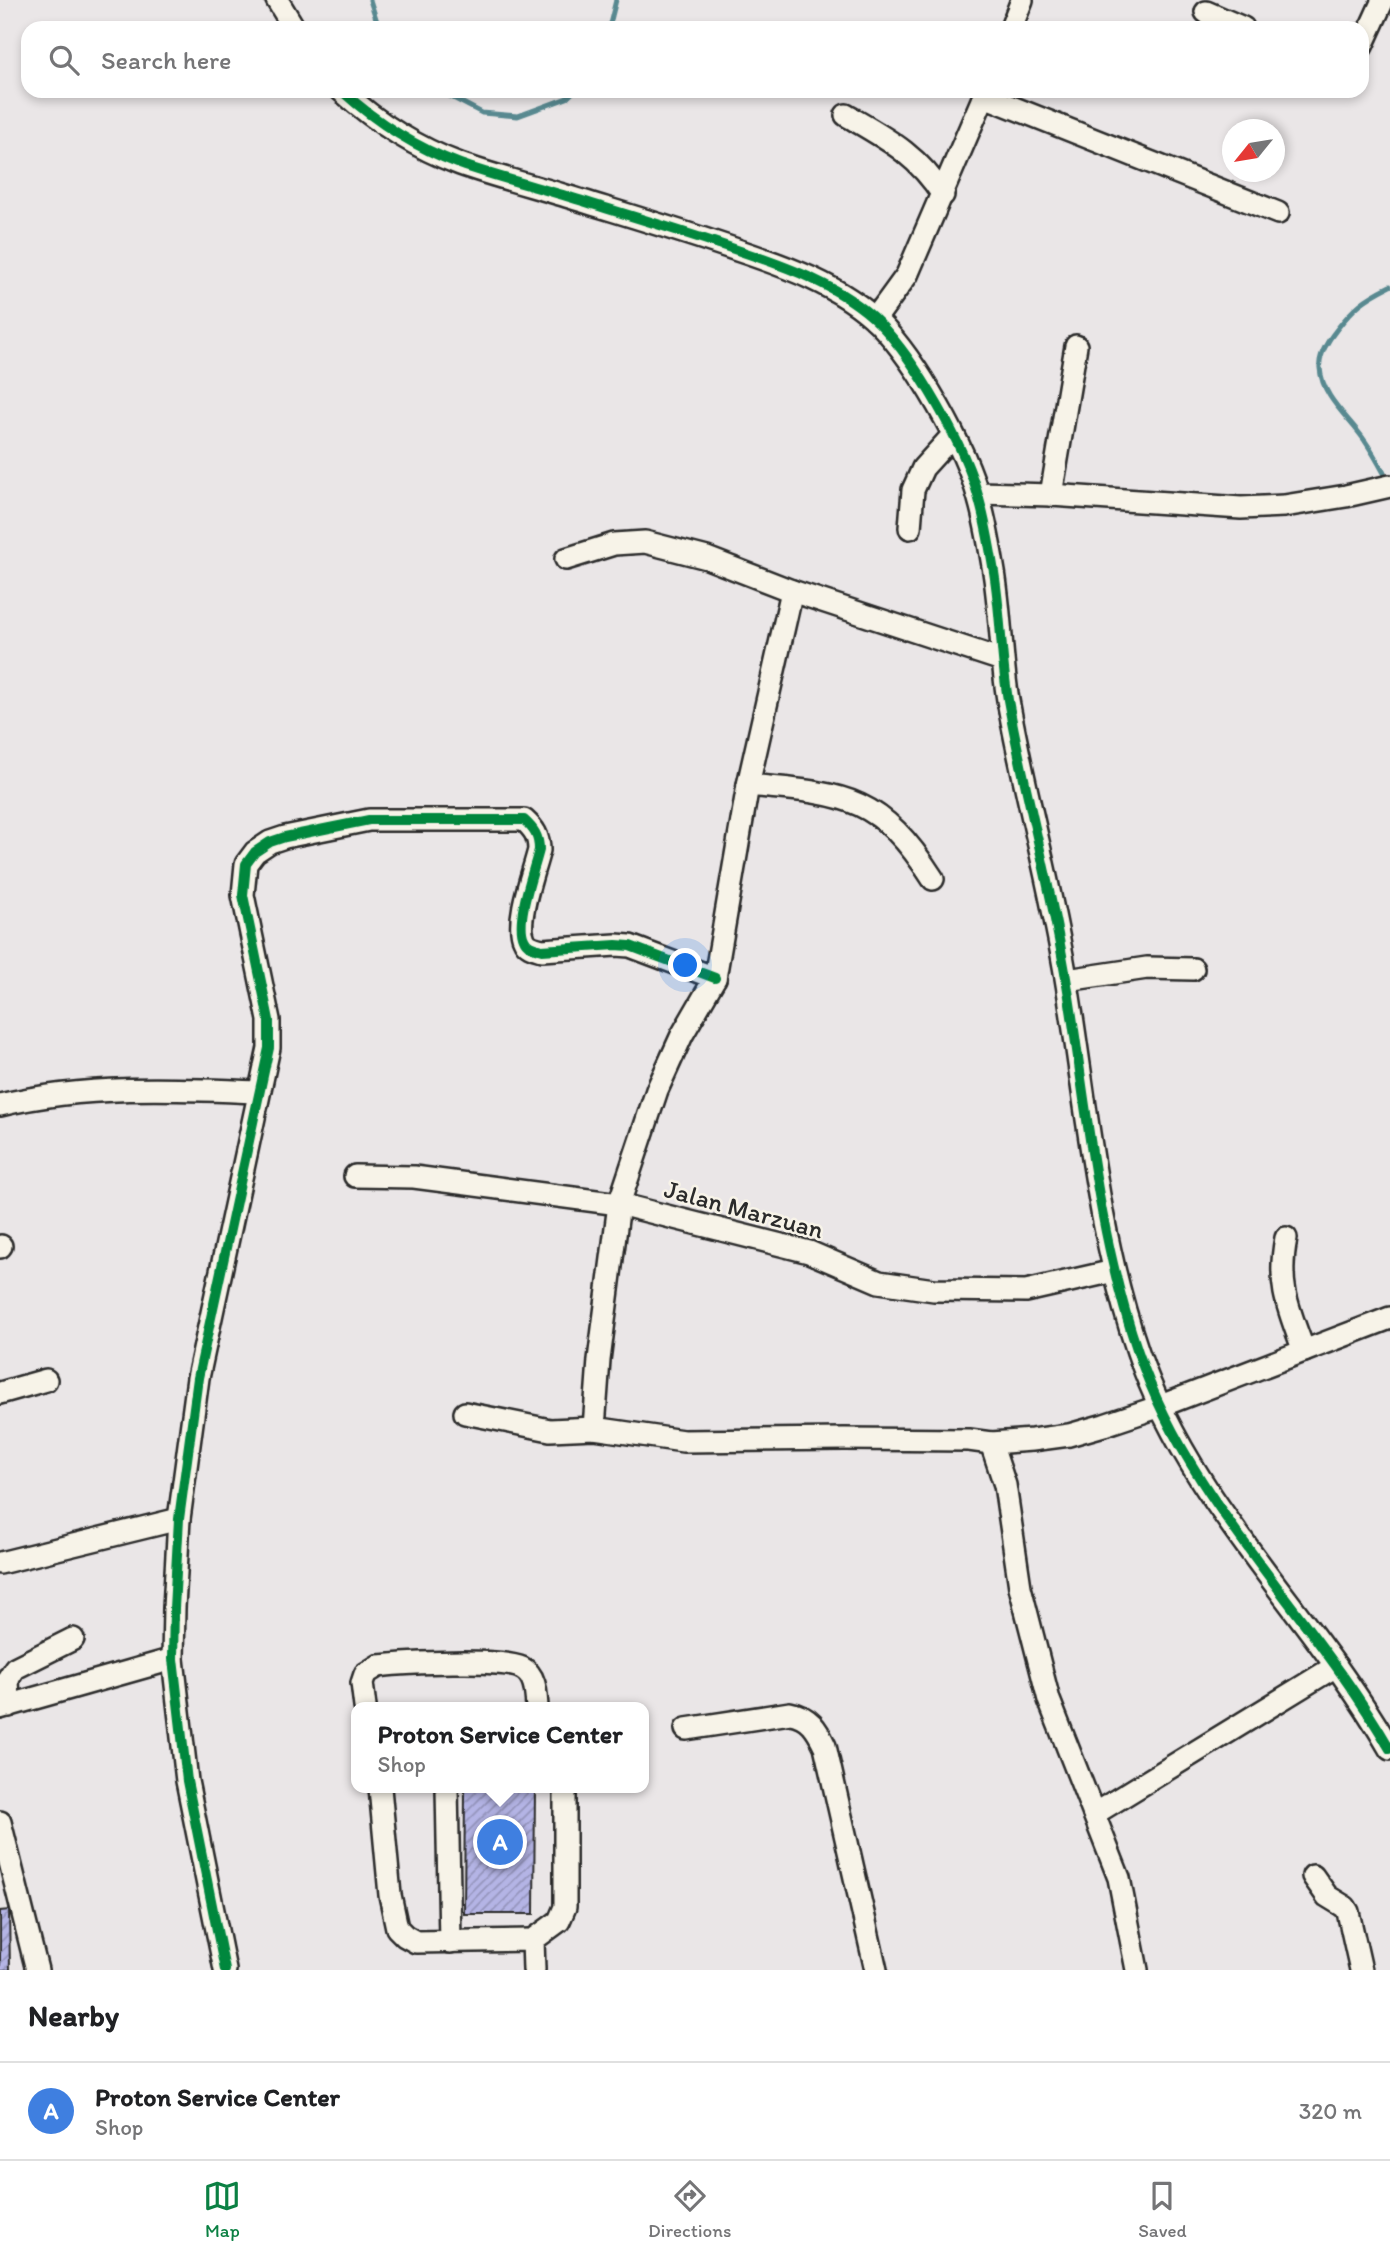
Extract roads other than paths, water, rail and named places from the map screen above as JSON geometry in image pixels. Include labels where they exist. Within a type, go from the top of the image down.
[{"type":"street","points":[[276,0],[290,21]]},
{"type":"street","points":[[1014,21],[1022,0]]},
{"type":"street","points":[[1369,31],[1383,0]]},
{"type":"street","points":[[1206,12],[1227,21]]},
{"type":"street","points":[[350,98],[403,135],[460,164],[682,231],[764,259],[843,295],[875,319],[917,372],[953,435],[978,494],[995,578],[1002,660],[1024,785],[1066,980],[1100,1202],[1114,1271],[1137,1349],[1158,1407],[1216,1504],[1368,1710],[1390,1749]]},
{"type":"street","points":[[875,319],[907,275],[983,98]]},
{"type":"street","points":[[997,98],[1278,213]]},
{"type":"street","points":[[846,115],[915,159],[931,176],[943,195]]},
{"type":"street","points":[[1051,495],[1076,346]]},
{"type":"street","points":[[910,528],[913,490],[923,468],[953,435]]},
{"type":"street","points":[[978,494],[1051,495],[1241,508],[1284,506],[1390,486]]},
{"type":"street","points":[[566,559],[614,544],[645,542],[707,558],[792,591],[1002,660]]},
{"type":"street","points":[[594,1428],[599,1360],[619,1204],[657,1090],[682,1035],[715,978],[748,785],[792,591]]},
{"type":"street","points":[[748,785],[802,790],[852,800],[870,808],[884,818],[913,848],[933,879]]},
{"type":"street","points":[[225,1970],[187,1782],[173,1659],[179,1519],[198,1378],[269,1048],[269,1020],[243,895],[246,864],[255,852],[270,842],[369,820],[524,820],[533,828],[539,839],[539,850],[521,923],[524,940],[531,947],[542,950],[630,946],[715,978]]},
{"type":"street","points":[[1066,980],[1147,968],[1193,969]]},
{"type":"street","points":[[0,1105],[27,1098],[79,1092],[168,1088],[259,1092]]},
{"type":"street","name":"Jalan Marzuan","points":[[355,1175],[414,1177],[619,1204],[809,1252],[879,1282],[934,1290],[1026,1291],[1114,1271]]},
{"type":"street","points":[[1286,1238],[1281,1264],[1283,1290],[1304,1351]]},
{"type":"street","points":[[465,1413],[550,1430],[594,1428],[683,1441],[844,1438],[969,1440],[991,1443],[1069,1434],[1158,1407],[1390,1318]]},
{"type":"street","points":[[0,1393],[46,1380]]},
{"type":"street","points":[[991,1443],[1005,1485],[1020,1587],[1049,1700],[1119,1878],[1137,1970]]},
{"type":"street","points":[[0,1563],[179,1519]]},
{"type":"street","points":[[72,1639],[15,1668],[8,1679],[4,1707],[173,1659]]},
{"type":"street","points":[[364,1702],[362,1683],[365,1674],[378,1666],[501,1663],[524,1668],[535,1684],[537,1702]]},
{"type":"street","points":[[1094,1814],[1336,1666]]},
{"type":"street","points":[[686,1729],[790,1713],[801,1715],[818,1732],[825,1746],[876,1970]]},
{"type":"street","points":[[380,1793],[390,1895],[397,1928],[416,1942],[533,1940],[559,1921],[565,1907],[565,1793]]},
{"type":"street","points":[[447,1793],[450,1942]]},
{"type":"street","points":[[0,1822],[10,1903],[37,1970]]},
{"type":"street","points":[[1313,1876],[1327,1896],[1345,1907],[1348,1912],[1361,1970]]},
{"type":"street","points":[[533,1940],[534,1970]]},
{"type":"waterway","points":[[370,0],[377,21]]},
{"type":"waterway","points":[[611,21],[616,0]]},
{"type":"waterway","points":[[453,98],[482,113],[518,116],[567,98]]},
{"type":"waterway","points":[[1384,473],[1365,441],[1331,398],[1322,379],[1320,363],[1322,353],[1334,333],[1349,315],[1360,304],[1390,286]]},
{"type":"place","name":"Proton Service Center","points":[[500,1842]]}]
